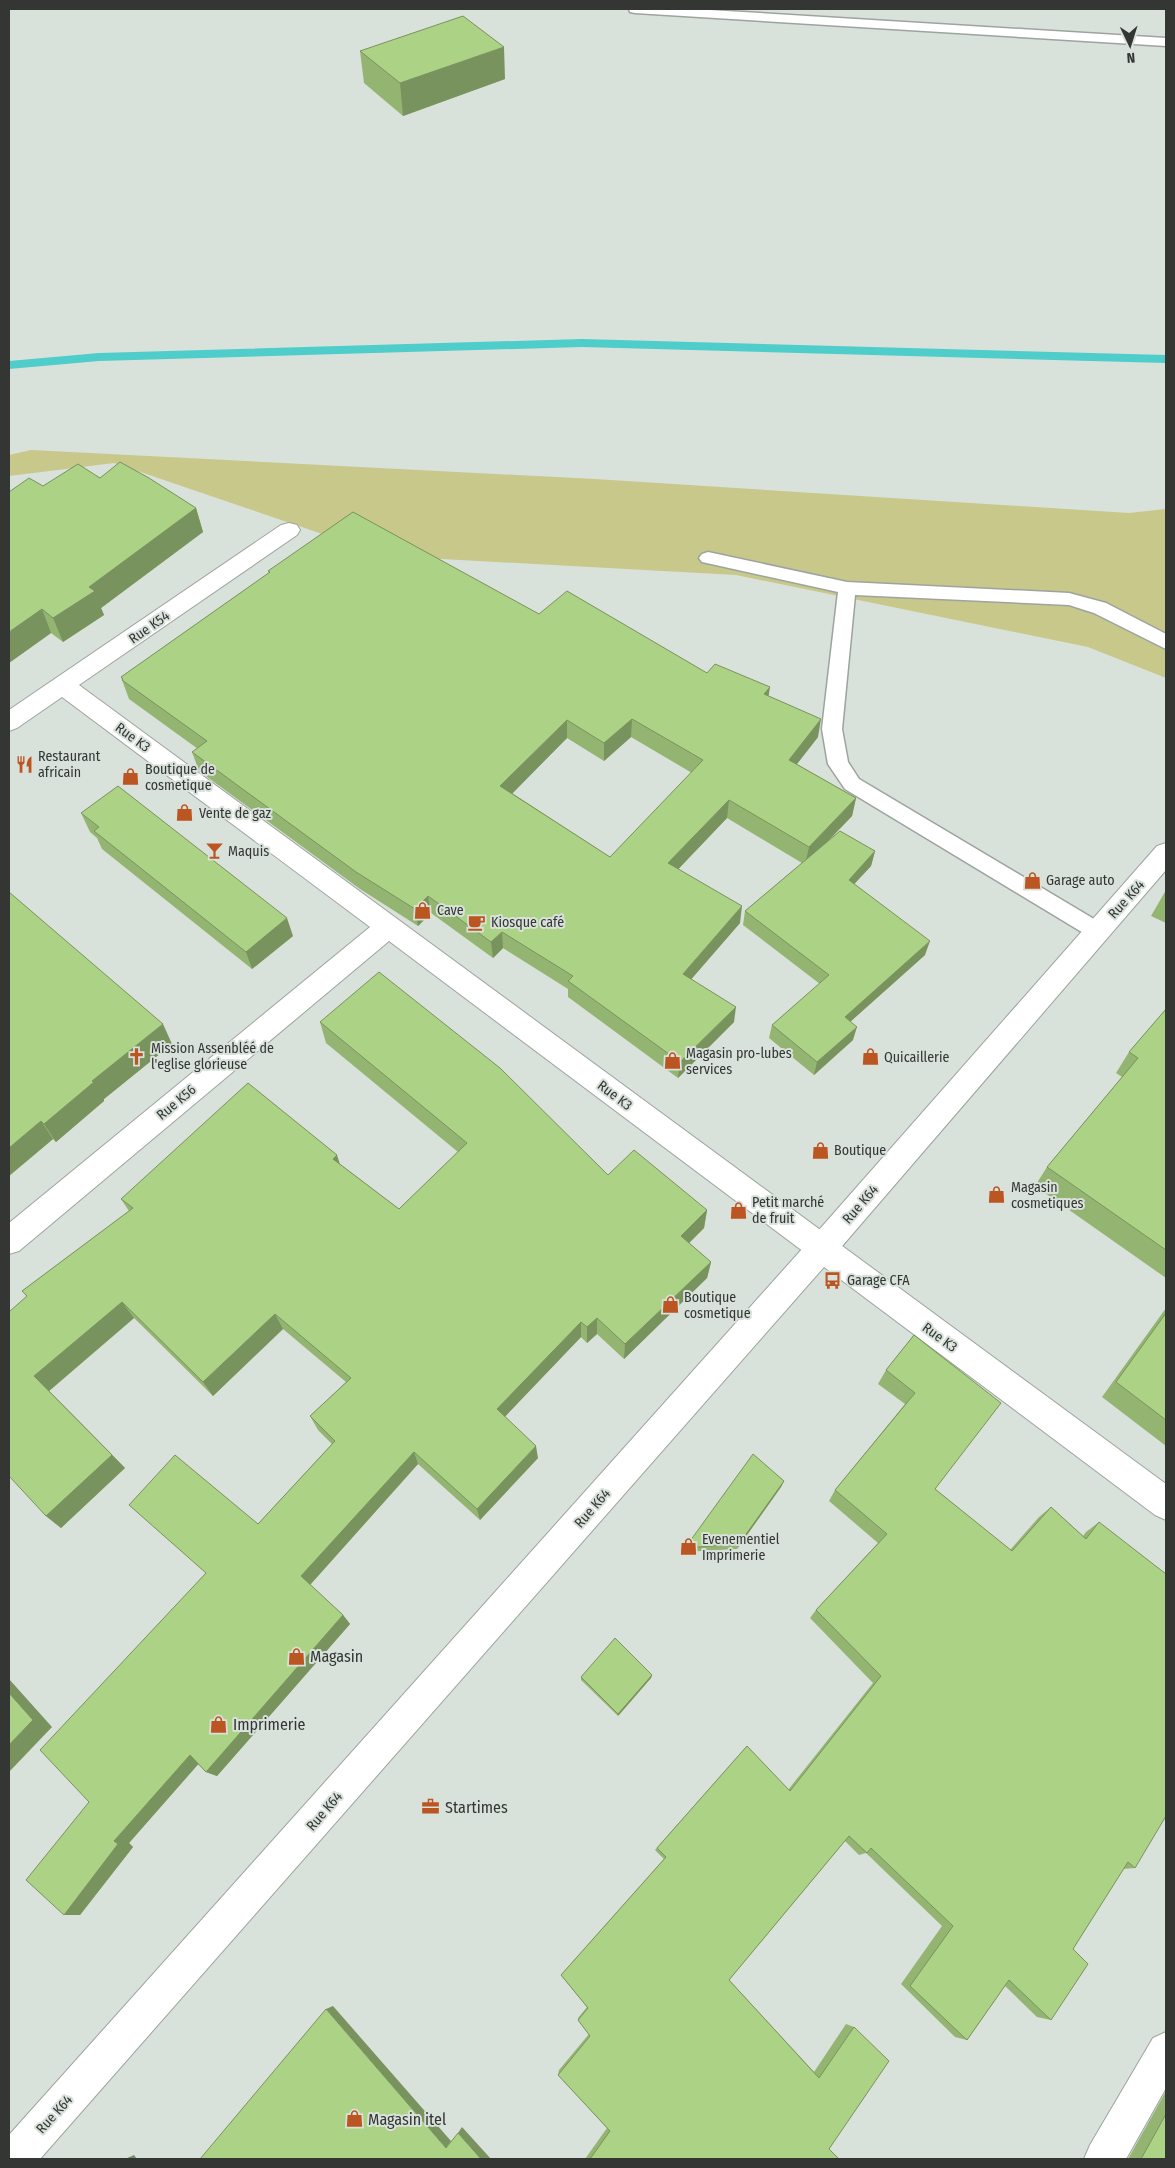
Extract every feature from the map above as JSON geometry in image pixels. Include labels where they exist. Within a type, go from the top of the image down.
[{"type":"street","name":"Rue K54","points":[[9,722],[289,530]]},
{"type":"street","name":"Rue K3","points":[[64,686],[1166,1504]]},
{"type":"street","name":"Rue K64","points":[[14,2159],[821,1249],[1096,931],[1166,853]]},
{"type":"street","name":"Rue K56","points":[[9,1240],[389,926]]},
{"type":"street","points":[[1104,2159],[1166,2051]]},
{"type":"lane","points":[[635,9],[797,14],[1166,42]]},
{"type":"lane","points":[[708,558],[847,588],[1069,599],[1100,608],[1166,642]]},
{"type":"lane","points":[[847,588],[832,730],[838,764],[852,784],[1096,931]]},
{"type":"green space","points":[[31,450],[595,479],[1129,513],[1166,509],[1166,678],[1088,647],[736,575],[387,556],[114,463],[9,476],[9,455]]},
{"type":"building","points":[[463,16],[504,47],[400,83],[360,51]]},
{"type":"building","points":[[120,462],[196,508],[89,587],[95,591],[53,618],[42,609],[9,632],[9,492],[29,478],[43,486],[78,464],[100,478]]},
{"type":"building","points":[[353,512],[539,614],[567,591],[707,673],[715,664],[770,687],[764,694],[821,719],[789,760],[856,798],[809,847],[729,800],[668,863],[742,906],[683,974],[736,1007],[680,1062],[568,981],[573,976],[502,932],[491,942],[428,896],[415,909],[356,872],[192,752],[207,741],[122,680],[121,677],[270,572],[268,571]],"holes":[[[632,719],[703,760],[610,857],[500,786],[567,720],[604,743]]]},
{"type":"building","points":[[118,786],[287,918],[246,952],[94,831],[99,827],[81,813]]},
{"type":"building","points":[[840,831],[875,851],[849,880],[930,941],[845,1017],[857,1027],[817,1062],[772,1025],[829,975],[745,911]]},
{"type":"building","points":[[9,892],[163,1024],[92,1081],[94,1082],[44,1124],[41,1121],[9,1148]]},
{"type":"building","points":[[379,972],[500,1068],[608,1175],[634,1150],[707,1210],[681,1236],[711,1262],[625,1344],[597,1318],[587,1327],[581,1322],[497,1409],[536,1446],[477,1509],[414,1452],[301,1576],[343,1615],[206,1772],[190,1755],[114,1841],[118,1844],[64,1915],[26,1880],[89,1802],[40,1750],[206,1573],[129,1505],[175,1455],[258,1524],[335,1441],[310,1416],[351,1378],[275,1314],[203,1382],[122,1302],[34,1376],[112,1455],[46,1516],[9,1476],[9,1312],[27,1296],[22,1291],[133,1208],[121,1199],[248,1083],[337,1155],[333,1159],[399,1209],[467,1143],[320,1022]]},
{"type":"building","points":[[1166,1009],[1166,1250],[1047,1167],[1138,1058],[1129,1052]]},
{"type":"building","points":[[1166,1313],[1166,1420],[1116,1382]]},
{"type":"building","points":[[914,1335],[1001,1403],[935,1489],[1012,1551],[1051,1507],[1086,1539],[1099,1522],[1166,1574],[1166,1816],[1135,1868],[1128,1862],[1073,1949],[1088,1964],[1051,2020],[1009,1980],[967,2040],[910,1986],[953,1926],[871,1848],[867,1853],[849,1836],[729,1980],[819,2078],[854,2027],[889,2061],[829,2149],[839,2159],[590,2159],[610,2131],[558,2075],[590,2036],[578,2020],[588,2008],[561,1975],[666,1857],[657,1848],[747,1746],[790,1791],[881,1676],[816,1610],[887,1534],[835,1490],[915,1393],[886,1370]]},
{"type":"building","points":[[753,1454],[784,1481],[739,1544],[685,1548]]},
{"type":"building","points":[[615,1638],[652,1675],[618,1714],[581,1677]]},
{"type":"building","points":[[9,1693],[33,1720],[9,1745]]},
{"type":"building","points":[[326,2009],[446,2148],[458,2133],[481,2159],[200,2159]]},
{"type":"building","points":[[1166,2114],[1166,2159],[1141,2159]]},
{"type":"waterway","points":[[9,365],[99,357],[582,343],[1166,359]]},
{"type":"place","name":"Restaurant africain","points":[[24,764]]},
{"type":"place","name":"Boutique de cosmetique","points":[[131,777]]},
{"type":"place","name":"Vente de gaz","points":[[185,813]]},
{"type":"place","name":"Maquis","points":[[214,851]]},
{"type":"place","name":"Garage auto","points":[[1032,880]]},
{"type":"place","name":"Cave","points":[[423,910]]},
{"type":"place","name":"Kiosque café","points":[[477,922]]},
{"type":"place","name":"Mission Assenbléé de l'eglise glorieuse","points":[[137,1056]]},
{"type":"place","name":"Quicaillerie","points":[[870,1057]]},
{"type":"place","name":"Magasin pro-lubes services","points":[[672,1061]]},
{"type":"place","name":"Boutique","points":[[820,1150]]},
{"type":"place","name":"Magasin cosmetiques","points":[[997,1195]]},
{"type":"place","name":"Petit marché de fruit","points":[[738,1210]]},
{"type":"place","name":"Garage CFA","points":[[833,1280]]},
{"type":"place","name":"Boutique cosmetique","points":[[670,1305]]},
{"type":"place","name":"Evenementiel Imprimerie","points":[[688,1547]]},
{"type":"place","name":"Magasin","points":[[296,1656]]},
{"type":"place","name":"Imprimerie","points":[[219,1724]]},
{"type":"place","name":"Startimes","points":[[431,1807]]},
{"type":"place","name":"Magasin itel","points":[[354,2119]]}]
